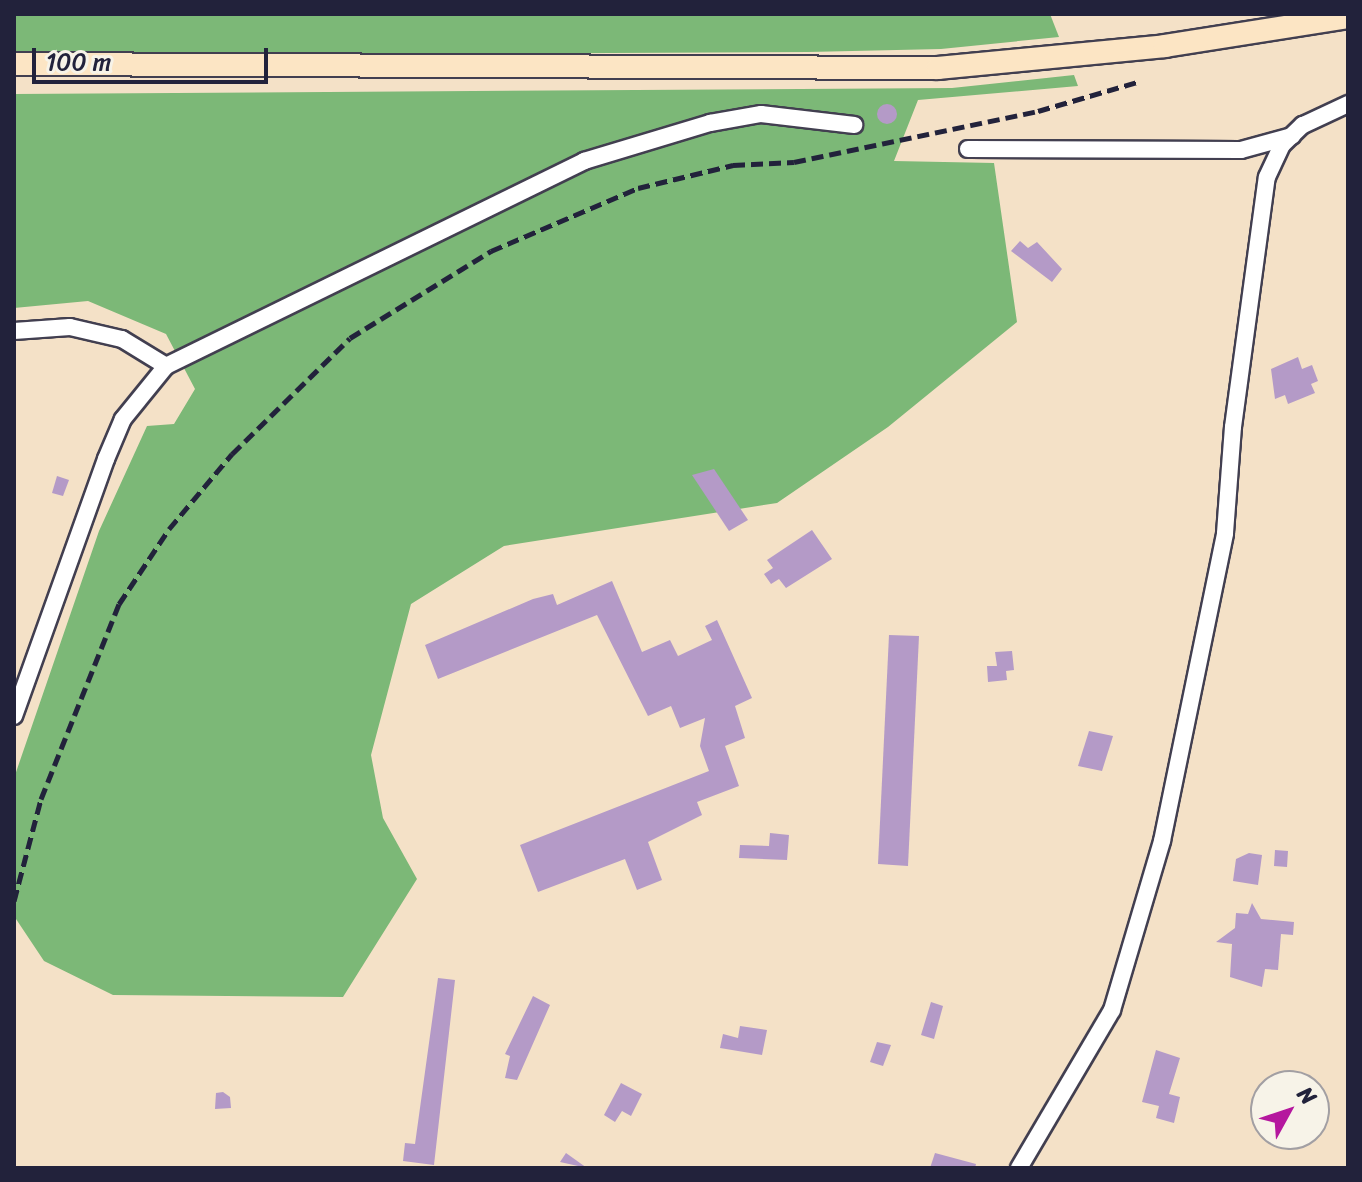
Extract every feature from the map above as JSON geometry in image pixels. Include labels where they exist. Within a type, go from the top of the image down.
[{"type":"main road","points":[[14,64],[938,68],[1180,44],[1348,17]]},
{"type":"street","points":[[968,149],[1241,150],[1292,136],[1348,104]]},
{"type":"street","points":[[14,716],[123,419],[166,366],[584,161],[710,123],[761,114],[854,125]]},
{"type":"street","points":[[1019,1168],[1112,1010],[1162,841],[1225,533],[1233,427],[1267,177],[1292,136]]},
{"type":"street","points":[[14,331],[83,330],[122,339],[166,366]]},
{"type":"green space","points":[[14,14],[1050,14],[1059,37],[941,49],[808,52],[14,56]]},
{"type":"green space","points":[[1074,75],[1078,86],[918,100],[894,161],[994,163],[1017,322],[888,427],[777,503],[504,546],[411,604],[371,755],[383,818],[417,879],[343,997],[113,995],[44,961],[14,916],[14,778],[99,531],[147,426],[174,424],[195,389],[166,334],[88,301],[14,308],[14,94],[952,88]]},
{"type":"building","points":[[883,104],[891,104],[897,114],[891,124],[883,124],[877,118],[877,110]]},
{"type":"building","points":[[1020,241],[1028,248],[1037,242],[1062,269],[1052,282],[1011,251]]},
{"type":"building","points":[[1298,357],[1302,369],[1312,365],[1318,381],[1311,384],[1315,393],[1288,404],[1285,395],[1275,399],[1271,369]]},
{"type":"building","points":[[714,469],[748,520],[729,531],[692,475]]},
{"type":"building","points":[[57,476],[69,480],[63,496],[52,493]]},
{"type":"building","points":[[812,530],[832,559],[786,588],[779,579],[771,584],[764,574],[773,568],[767,560]]},
{"type":"building","points":[[612,581],[642,652],[670,640],[678,656],[712,640],[705,626],[717,620],[752,698],[735,706],[745,738],[725,746],[739,786],[697,802],[702,815],[648,842],[662,880],[637,890],[625,859],[538,892],[520,845],[709,771],[700,746],[705,718],[680,728],[671,706],[648,716],[597,615],[438,679],[425,645],[533,599],[553,594],[557,605]]},
{"type":"building","points":[[889,635],[919,636],[908,866],[878,864]]},
{"type":"building","points":[[1012,651],[1014,670],[1006,671],[1007,680],[988,682],[987,666],[997,666],[995,652]]},
{"type":"building","points":[[1089,731],[1113,736],[1102,771],[1078,766]]},
{"type":"building","points":[[770,833],[789,835],[787,860],[739,858],[740,845],[769,846]]},
{"type":"building","points":[[1275,850],[1288,851],[1287,867],[1274,866]]},
{"type":"building","points":[[1249,853],[1262,855],[1258,885],[1233,881],[1236,859]]},
{"type":"building","points":[[1252,903],[1261,919],[1294,922],[1293,935],[1281,934],[1278,970],[1265,969],[1262,987],[1230,977],[1232,944],[1216,942],[1235,928],[1236,913],[1248,914]]},
{"type":"building","points":[[438,978],[455,980],[434,1165],[403,1161],[405,1143],[415,1144]]},
{"type":"building","points":[[533,996],[550,1005],[517,1080],[505,1078],[510,1056],[505,1054]]},
{"type":"building","points":[[931,1002],[943,1006],[934,1039],[921,1035]]},
{"type":"building","points":[[740,1026],[767,1030],[762,1055],[720,1048],[723,1034],[738,1038]]},
{"type":"building","points":[[877,1042],[891,1045],[883,1066],[870,1062]]},
{"type":"building","points":[[1156,1050],[1180,1058],[1169,1094],[1180,1097],[1174,1123],[1156,1118],[1159,1106],[1142,1102]]},
{"type":"building","points":[[621,1083],[642,1094],[631,1116],[622,1111],[615,1122],[604,1115]]},
{"type":"building","points":[[223,1092],[230,1097],[231,1108],[215,1109],[216,1093]]},
{"type":"building","points":[[566,1153],[587,1168],[560,1162]]},
{"type":"building","points":[[935,1153],[976,1164],[975,1168],[930,1168]]},
{"type":"railway","points":[[14,901],[41,799],[119,604],[169,529],[232,454],[350,338],[491,251],[638,188],[733,165],[794,162],[1038,111],[1137,82]]}]
